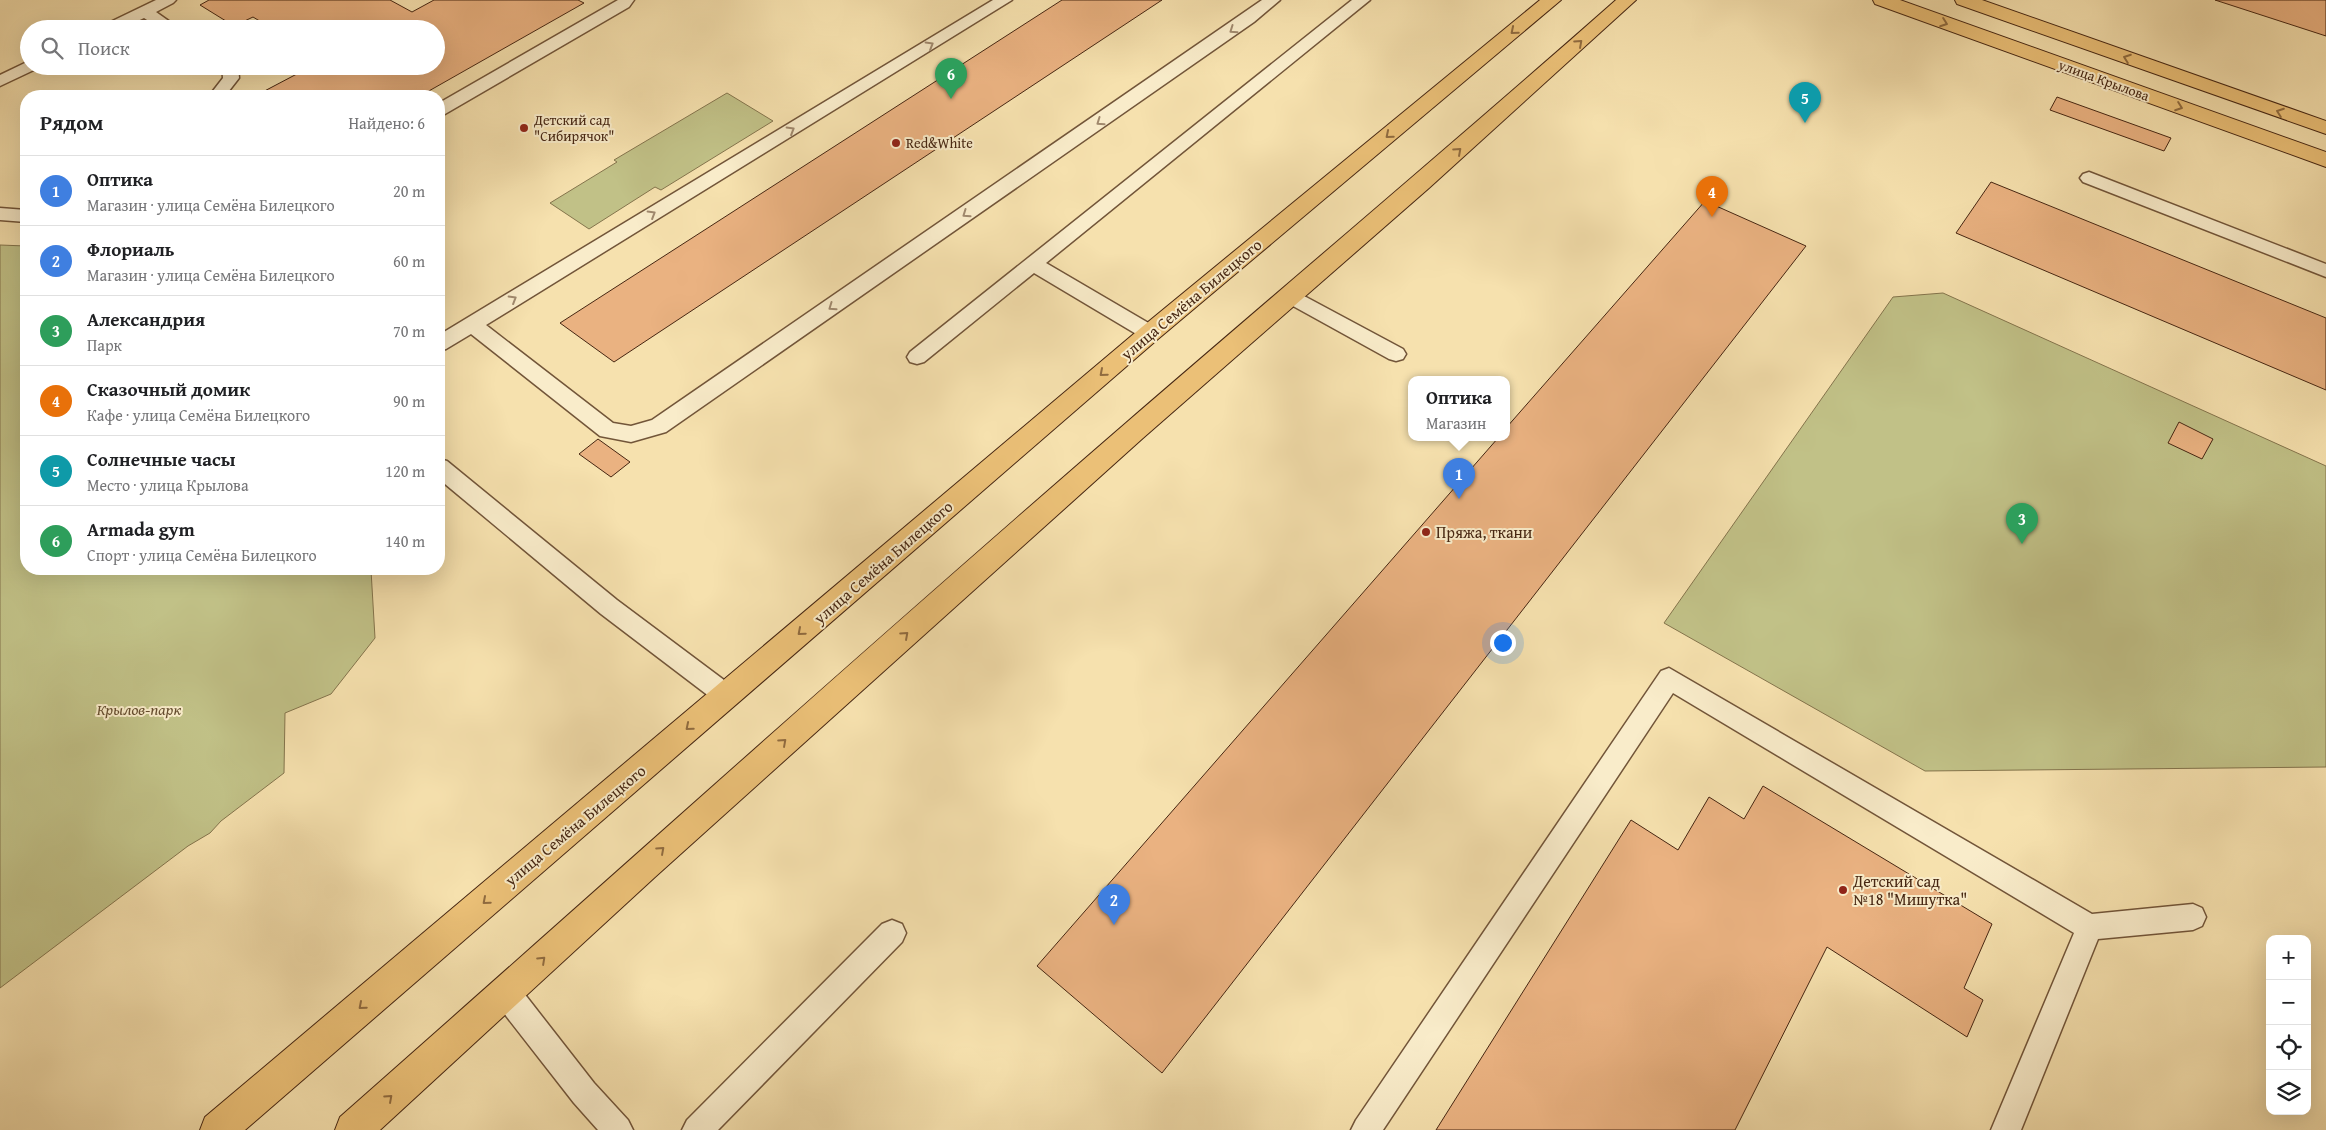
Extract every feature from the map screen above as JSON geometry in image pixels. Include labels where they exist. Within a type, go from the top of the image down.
[{"type":"main road","name":"улица Семёна Билецкого","points":[[218,1130],[1150,333],[1552,0]]},
{"type":"main road","points":[[353,1130],[644,866],[1134,431],[1291,296],[1627,0]]},
{"type":"main road","name":"улица Крылова","points":[[1882,0],[2326,160]]},
{"type":"main road","name":"улица Крылова","points":[[1964,0],[2326,128]]},
{"type":"lane","points":[[126,20],[168,0]]},
{"type":"lane","points":[[445,107],[624,4],[626,0]]},
{"type":"lane","points":[[445,340],[1004,0]]},
{"type":"lane","points":[[472,324],[607,430],[631,434],[659,426],[1248,19],[1272,0]]},
{"type":"lane","points":[[917,357],[1362,0]]},
{"type":"lane","points":[[144,11],[158,20]]},
{"type":"lane","points":[[0,80],[20,71]]},
{"type":"lane","points":[[221,90],[231,78],[231,75]]},
{"type":"lane","points":[[2089,178],[2326,271]]},
{"type":"lane","points":[[0,214],[20,216]]},
{"type":"lane","points":[[1033,264],[1150,333]]},
{"type":"lane","points":[[1291,296],[1396,354]]},
{"type":"lane","points":[[445,472],[609,607],[727,696]]},
{"type":"lane","points":[[1366,1130],[1669,678],[2090,928],[2193,917]]},
{"type":"lane","points":[[2006,1130],[2090,928]]},
{"type":"lane","points":[[697,1130],[892,933]]},
{"type":"lane","points":[[506,993],[584,1093],[618,1130]]},
{"type":"green space","points":[[727,93],[773,121],[661,190],[655,187],[589,229],[550,203],[617,162],[614,160]]},
{"type":"green space","name":"Крылов-парк","points":[[0,245],[20,246],[20,575],[371,575],[375,638],[331,694],[285,713],[284,773],[221,821],[210,833],[188,846],[0,988]]},
{"type":"green space","points":[[1943,293],[2326,466],[2326,767],[1925,771],[1664,623],[1893,297]]},
{"type":"building","points":[[209,0],[390,0],[412,12],[434,0],[578,0],[584,3],[431,90],[266,90],[295,75],[445,75],[445,20],[258,20],[253,17],[247,20],[224,20],[200,5]]},
{"type":"building","points":[[1062,0],[1162,0],[614,362],[560,323]]},
{"type":"building","points":[[2215,0],[2326,0],[2326,36]]},
{"type":"building","points":[[2057,97],[2171,138],[2164,151],[2050,110]]},
{"type":"building","points":[[1991,182],[2326,318],[2326,390],[1956,233]]},
{"type":"building","points":[[1705,201],[1806,246],[1162,1073],[1037,966],[1495,441],[1510,441],[1510,423]]},
{"type":"building","points":[[2179,422],[2213,439],[2202,459],[2168,443]]},
{"type":"building","points":[[598,439],[630,462],[611,477],[579,454]]},
{"type":"building","points":[[1763,786],[1992,924],[1964,988],[1983,1000],[1967,1037],[1827,947],[1735,1130],[1436,1130],[1631,820],[1678,850],[1709,797],[1744,819]]},
{"type":"place","name":"Armada gym","points":[[951,99]]},
{"type":"place","name":"Солнечные часы","points":[[1805,123]]},
{"type":"place","name":"Детский сад \"Сибирячок\"","points":[[524,128]]},
{"type":"place","name":"Red&White","points":[[896,143]]},
{"type":"place","name":"Сказочный домик","points":[[1712,217]]},
{"type":"place","name":"Оптика","points":[[1459,499]]},
{"type":"place","name":"Пряжа, ткани","points":[[1426,532]]},
{"type":"place","name":"Александрия","points":[[2022,544]]},
{"type":"place","name":"Детский сад №18 \"Мишутка\"","points":[[1843,890]]},
{"type":"place","name":"Флориаль","points":[[1114,925]]}]
